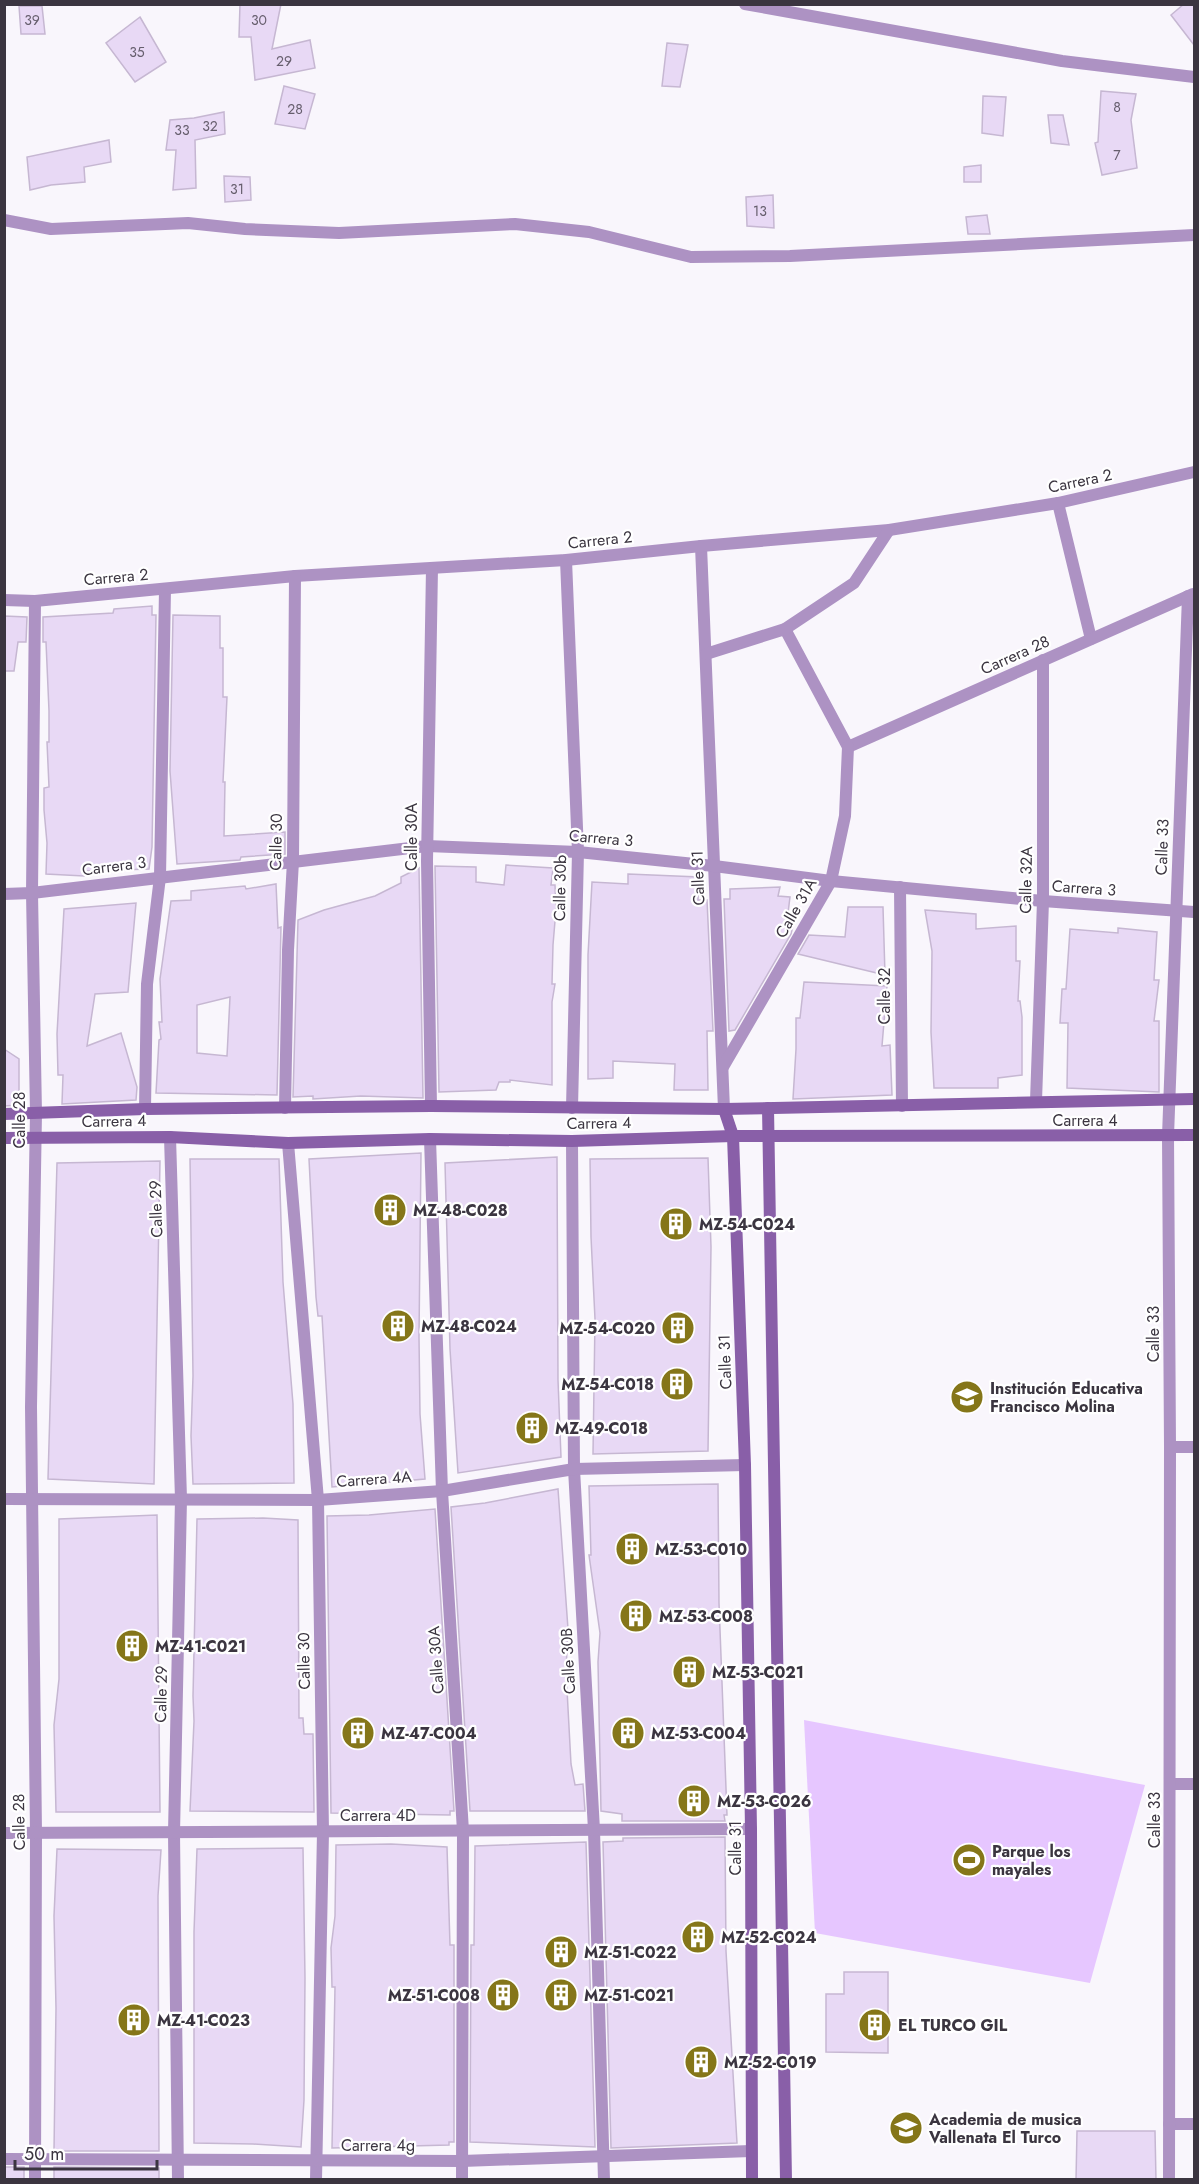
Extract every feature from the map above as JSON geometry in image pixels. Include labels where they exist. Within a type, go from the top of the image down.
[{"type":"main road","name":"Carrera 4","points":[[4,1114],[145,1109],[431,1106],[724,1109],[1194,1099]]},
{"type":"main road","points":[[768,1108],[786,2180]]},
{"type":"main road","name":"Calle 31","points":[[724,1109],[733,1136],[745,1465],[752,1829],[752,2180]]},
{"type":"main road","name":"Carrera 4","points":[[4,1138],[170,1137],[288,1143],[430,1139],[572,1141],[733,1136],[1194,1136]]},
{"type":"street","points":[[746,4],[1062,61],[1194,77]]},
{"type":"street","points":[[4,220],[51,229],[188,223],[245,229],[339,233],[516,224],[589,232],[691,257],[790,256],[1194,235]]},
{"type":"street","name":"Carrera 2","points":[[4,600],[35,601],[295,576],[566,560],[889,530],[1058,503],[1194,472]]},
{"type":"street","points":[[1058,503],[1092,639]]},
{"type":"street","points":[[706,654],[786,629],[854,583],[889,530]]},
{"type":"street","name":"Calle 31","points":[[701,546],[724,1109]]},
{"type":"street","name":"Calle 30b","points":[[566,560],[578,852],[572,1108]]},
{"type":"street","name":"Calle 30A","points":[[431,1106],[427,846],[432,568]]},
{"type":"street","name":"Calle 30","points":[[285,1108],[288,950],[293,861],[295,576]]},
{"type":"street","points":[[145,1109],[147,984],[160,877],[165,589]]},
{"type":"street","name":"Carrera 28","points":[[848,747],[1191,595]]},
{"type":"street","name":"Calle 33","points":[[1169,2180],[1168,1136],[1191,595]]},
{"type":"street","name":"Calle 28","points":[[35,601],[32,893],[36,1138],[31,1395],[36,1833],[35,2180]]},
{"type":"street","points":[[786,629],[848,747]]},
{"type":"street","name":"Calle 32A","points":[[1036,1101],[1043,901],[1043,660]]},
{"type":"street","name":"Calle 31A","points":[[723,1068],[831,881],[845,816],[848,747]]},
{"type":"street","name":"Carrera 3","points":[[4,894],[32,893],[427,846],[578,852],[831,881],[1043,901],[1194,912]]},
{"type":"street","name":"Calle 32","points":[[900,887],[902,1106]]},
{"type":"street","name":"Calle 29","points":[[170,1137],[181,1499],[174,1833],[178,2180]]},
{"type":"street","name":"Calle 30A","points":[[430,1139],[442,1491],[463,1831],[462,2180]]},
{"type":"street","name":"Calle 30B","points":[[572,1141],[574,1470],[594,1830],[604,2180]]},
{"type":"street","name":"Calle 30","points":[[288,1143],[318,1500],[322,1832],[316,2180]]},
{"type":"street","points":[[1170,1447],[1194,1447]]},
{"type":"street","name":"Carrera 4A","points":[[4,1498],[318,1500],[442,1491],[574,1470],[745,1465]]},
{"type":"street","points":[[1170,1784],[1194,1784]]},
{"type":"street","name":"Carrera 4D","points":[[4,1833],[752,1829]]},
{"type":"street","points":[[1169,2124],[1194,2124]]},
{"type":"street","name":"Carrera 4g","points":[[4,2159],[462,2161],[751,2151]]},
{"type":"shaded area","points":[[804,1720],[1145,1785],[1090,1983],[815,1933]]},
{"type":"building","points":[[240,4],[281,4],[272,49],[310,40],[315,68],[255,80],[251,37],[239,37]]},
{"type":"building","points":[[1184,4],[1194,4],[1194,45],[1171,15]]},
{"type":"building","points":[[19,6],[42,6],[45,34],[21,34]]},
{"type":"building","points":[[140,17],[166,62],[135,82],[106,43]]},
{"type":"building","points":[[667,43],[688,45],[680,87],[662,86]]},
{"type":"building","points":[[284,86],[315,94],[305,129],[275,124]]},
{"type":"building","points":[[1101,91],[1136,94],[1131,120],[1137,168],[1102,175],[1095,143],[1098,142]]},
{"type":"building","points":[[983,96],[1006,97],[1003,136],[982,133]]},
{"type":"building","points":[[224,112],[225,134],[195,140],[196,188],[173,190],[176,150],[166,150],[170,120]]},
{"type":"building","points":[[1048,115],[1063,115],[1069,145],[1051,143]]},
{"type":"building","points":[[109,140],[111,162],[84,167],[85,182],[51,185],[30,190],[27,157]]},
{"type":"building","points":[[981,165],[981,182],[964,182],[964,167]]},
{"type":"building","points":[[224,176],[250,177],[251,200],[225,202]]},
{"type":"building","points":[[773,195],[774,228],[747,226],[746,197]]},
{"type":"building","points":[[987,215],[990,234],[968,234],[966,217]]},
{"type":"building","points":[[152,606],[152,615],[156,615],[152,847],[149,869],[84,871],[84,876],[46,874],[44,788],[49,787],[47,742],[49,742],[49,711],[43,617],[113,613],[114,609]]},
{"type":"building","points":[[173,615],[220,616],[220,648],[223,648],[223,697],[227,697],[223,782],[225,782],[224,836],[285,832],[285,854],[241,857],[240,860],[177,864],[170,771]]},
{"type":"building","points":[[4,616],[27,617],[26,642],[18,642],[14,671],[4,671]]},
{"type":"building","points":[[506,865],[553,868],[551,885],[555,885],[556,909],[552,984],[555,984],[552,1002],[552,1085],[510,1080],[510,1082],[499,1082],[496,1090],[439,1092],[435,866],[476,867],[476,882],[504,885]]},
{"type":"building","points":[[419,868],[423,1098],[361,1096],[313,1099],[313,1096],[293,1097],[298,920],[324,910],[375,896],[401,883],[401,877]]},
{"type":"building","points":[[628,874],[699,877],[698,900],[707,900],[713,1031],[707,1031],[708,1090],[674,1090],[675,1064],[613,1061],[613,1078],[588,1079],[588,955],[592,882],[628,884]]},
{"type":"building","points":[[276,884],[278,928],[281,927],[277,1095],[156,1093],[159,1040],[161,1039],[159,1022],[162,1022],[160,979],[171,901],[191,900],[191,891],[245,886],[246,889]],"holes":[[[230,997],[227,1056],[197,1053],[197,1005]]]},
{"type":"building","points":[[780,887],[778,896],[790,897],[787,921],[794,922],[791,934],[735,1030],[729,1031],[724,899],[730,899],[730,889]]},
{"type":"building","points":[[136,903],[128,992],[95,994],[87,1046],[121,1033],[137,1087],[136,1100],[62,1104],[63,1075],[58,1075],[57,1034],[64,909]]},
{"type":"building","points":[[848,907],[883,907],[885,975],[798,954],[809,935],[845,937]]},
{"type":"building","points":[[925,910],[976,914],[976,929],[1016,926],[1016,961],[1020,961],[1018,1001],[1020,1001],[1022,1017],[1022,1075],[998,1078],[998,1088],[934,1088],[931,1032],[932,951]]},
{"type":"building","points":[[1118,928],[1157,932],[1154,980],[1159,980],[1154,1021],[1159,1021],[1159,1092],[1067,1088],[1068,1023],[1060,1023],[1062,989],[1066,989],[1070,929],[1118,933]]},
{"type":"building","points":[[804,982],[887,986],[882,1046],[890,1045],[892,1095],[793,1099],[796,1018],[800,1018]]},
{"type":"building","points":[[4,1049],[19,1059],[19,1105],[4,1106]]},
{"type":"building","points":[[421,1153],[419,1337],[420,1414],[425,1479],[332,1487],[322,1316],[318,1316],[316,1297],[309,1159]]},
{"type":"building","points":[[557,1157],[558,1380],[561,1457],[458,1473],[450,1349],[445,1163]]},
{"type":"building","points":[[708,1158],[711,1247],[708,1451],[593,1454],[595,1319],[590,1159]]},
{"type":"building","points":[[190,1159],[279,1159],[283,1282],[293,1404],[294,1483],[193,1484]]},
{"type":"building","points":[[160,1161],[154,1484],[48,1479],[57,1163]]},
{"type":"building","points":[[718,1484],[719,1603],[727,1815],[724,1815],[725,1821],[622,1821],[622,1814],[601,1811],[598,1662],[600,1633],[589,1555],[591,1555],[589,1486]]},
{"type":"building","points":[[558,1489],[568,1629],[566,1671],[571,1764],[575,1785],[583,1784],[585,1811],[470,1811],[451,1507]]},
{"type":"building","points":[[435,1509],[454,1811],[450,1811],[450,1815],[331,1813],[327,1516]]},
{"type":"building","points":[[157,1515],[160,1812],[56,1812],[54,1725],[59,1679],[59,1519]]},
{"type":"building","points":[[197,1519],[298,1520],[299,1718],[303,1718],[304,1734],[313,1734],[314,1812],[190,1811],[194,1721]]},
{"type":"building","points":[[725,1837],[726,1951],[737,2143],[611,2148],[603,1842],[623,1841],[623,1838]]},
{"type":"building","points":[[586,1842],[595,2147],[470,2142],[471,1945],[474,1945],[475,1846]]},
{"type":"building","points":[[391,1844],[447,1847],[450,1945],[454,1945],[454,2142],[449,2142],[449,2145],[332,2148],[335,1987],[332,1987],[331,1948],[335,1916],[336,1845]]},
{"type":"building","points":[[303,1848],[305,1978],[304,2100],[301,2147],[194,2143],[194,1932],[197,1849]]},
{"type":"building","points":[[57,1849],[161,1850],[158,1896],[159,2151],[54,2151],[56,2008],[54,1916]]},
{"type":"building","name":"EL TURCO GIL","points":[[844,1972],[888,1972],[888,2053],[826,2052],[826,1994],[844,1994]]},
{"type":"building","points":[[1077,2131],[1155,2131],[1156,2180],[1076,2180]]},
{"type":"building","points":[[4,2167],[24,2167],[24,2180],[4,2180]]},
{"type":"building","points":[[54,2167],[159,2168],[159,2180],[54,2180]]},
{"type":"place","name":"MZ-48-C028","points":[[390,1210]]},
{"type":"place","name":"MZ-54-C024","points":[[676,1224]]},
{"type":"place","name":"MZ-48-C024","points":[[398,1326]]},
{"type":"place","name":"MZ-54-C020","points":[[678,1328]]},
{"type":"place","name":"MZ-54-C018","points":[[677,1384]]},
{"type":"place","name":"Institución Educativa Francisco Molina","points":[[967,1397]]},
{"type":"place","name":"MZ-49-C018","points":[[532,1428]]},
{"type":"place","name":"MZ-53-C010","points":[[632,1549]]},
{"type":"place","name":"MZ-53-C008","points":[[636,1616]]},
{"type":"place","name":"MZ-41-C021","points":[[132,1646]]},
{"type":"place","name":"MZ-53-C021","points":[[689,1672]]},
{"type":"place","name":"MZ-47-C004","points":[[358,1733]]},
{"type":"place","name":"MZ-53-C004","points":[[628,1733]]},
{"type":"place","name":"MZ-53-C026","points":[[694,1801]]},
{"type":"place","name":"Parque los mayales","points":[[969,1860]]},
{"type":"place","name":"MZ-52-C024","points":[[698,1937]]},
{"type":"place","name":"MZ-51-C022","points":[[561,1952]]},
{"type":"place","name":"MZ-51-C008","points":[[503,1995]]},
{"type":"place","name":"MZ-51-C021","points":[[561,1995]]},
{"type":"place","name":"MZ-41-C023","points":[[134,2020]]},
{"type":"place","name":"EL TURCO GIL","points":[[875,2025]]},
{"type":"place","name":"MZ-52-C019","points":[[701,2062]]},
{"type":"place","name":"Academia de musica Vallenata El Turco","points":[[906,2128]]}]
